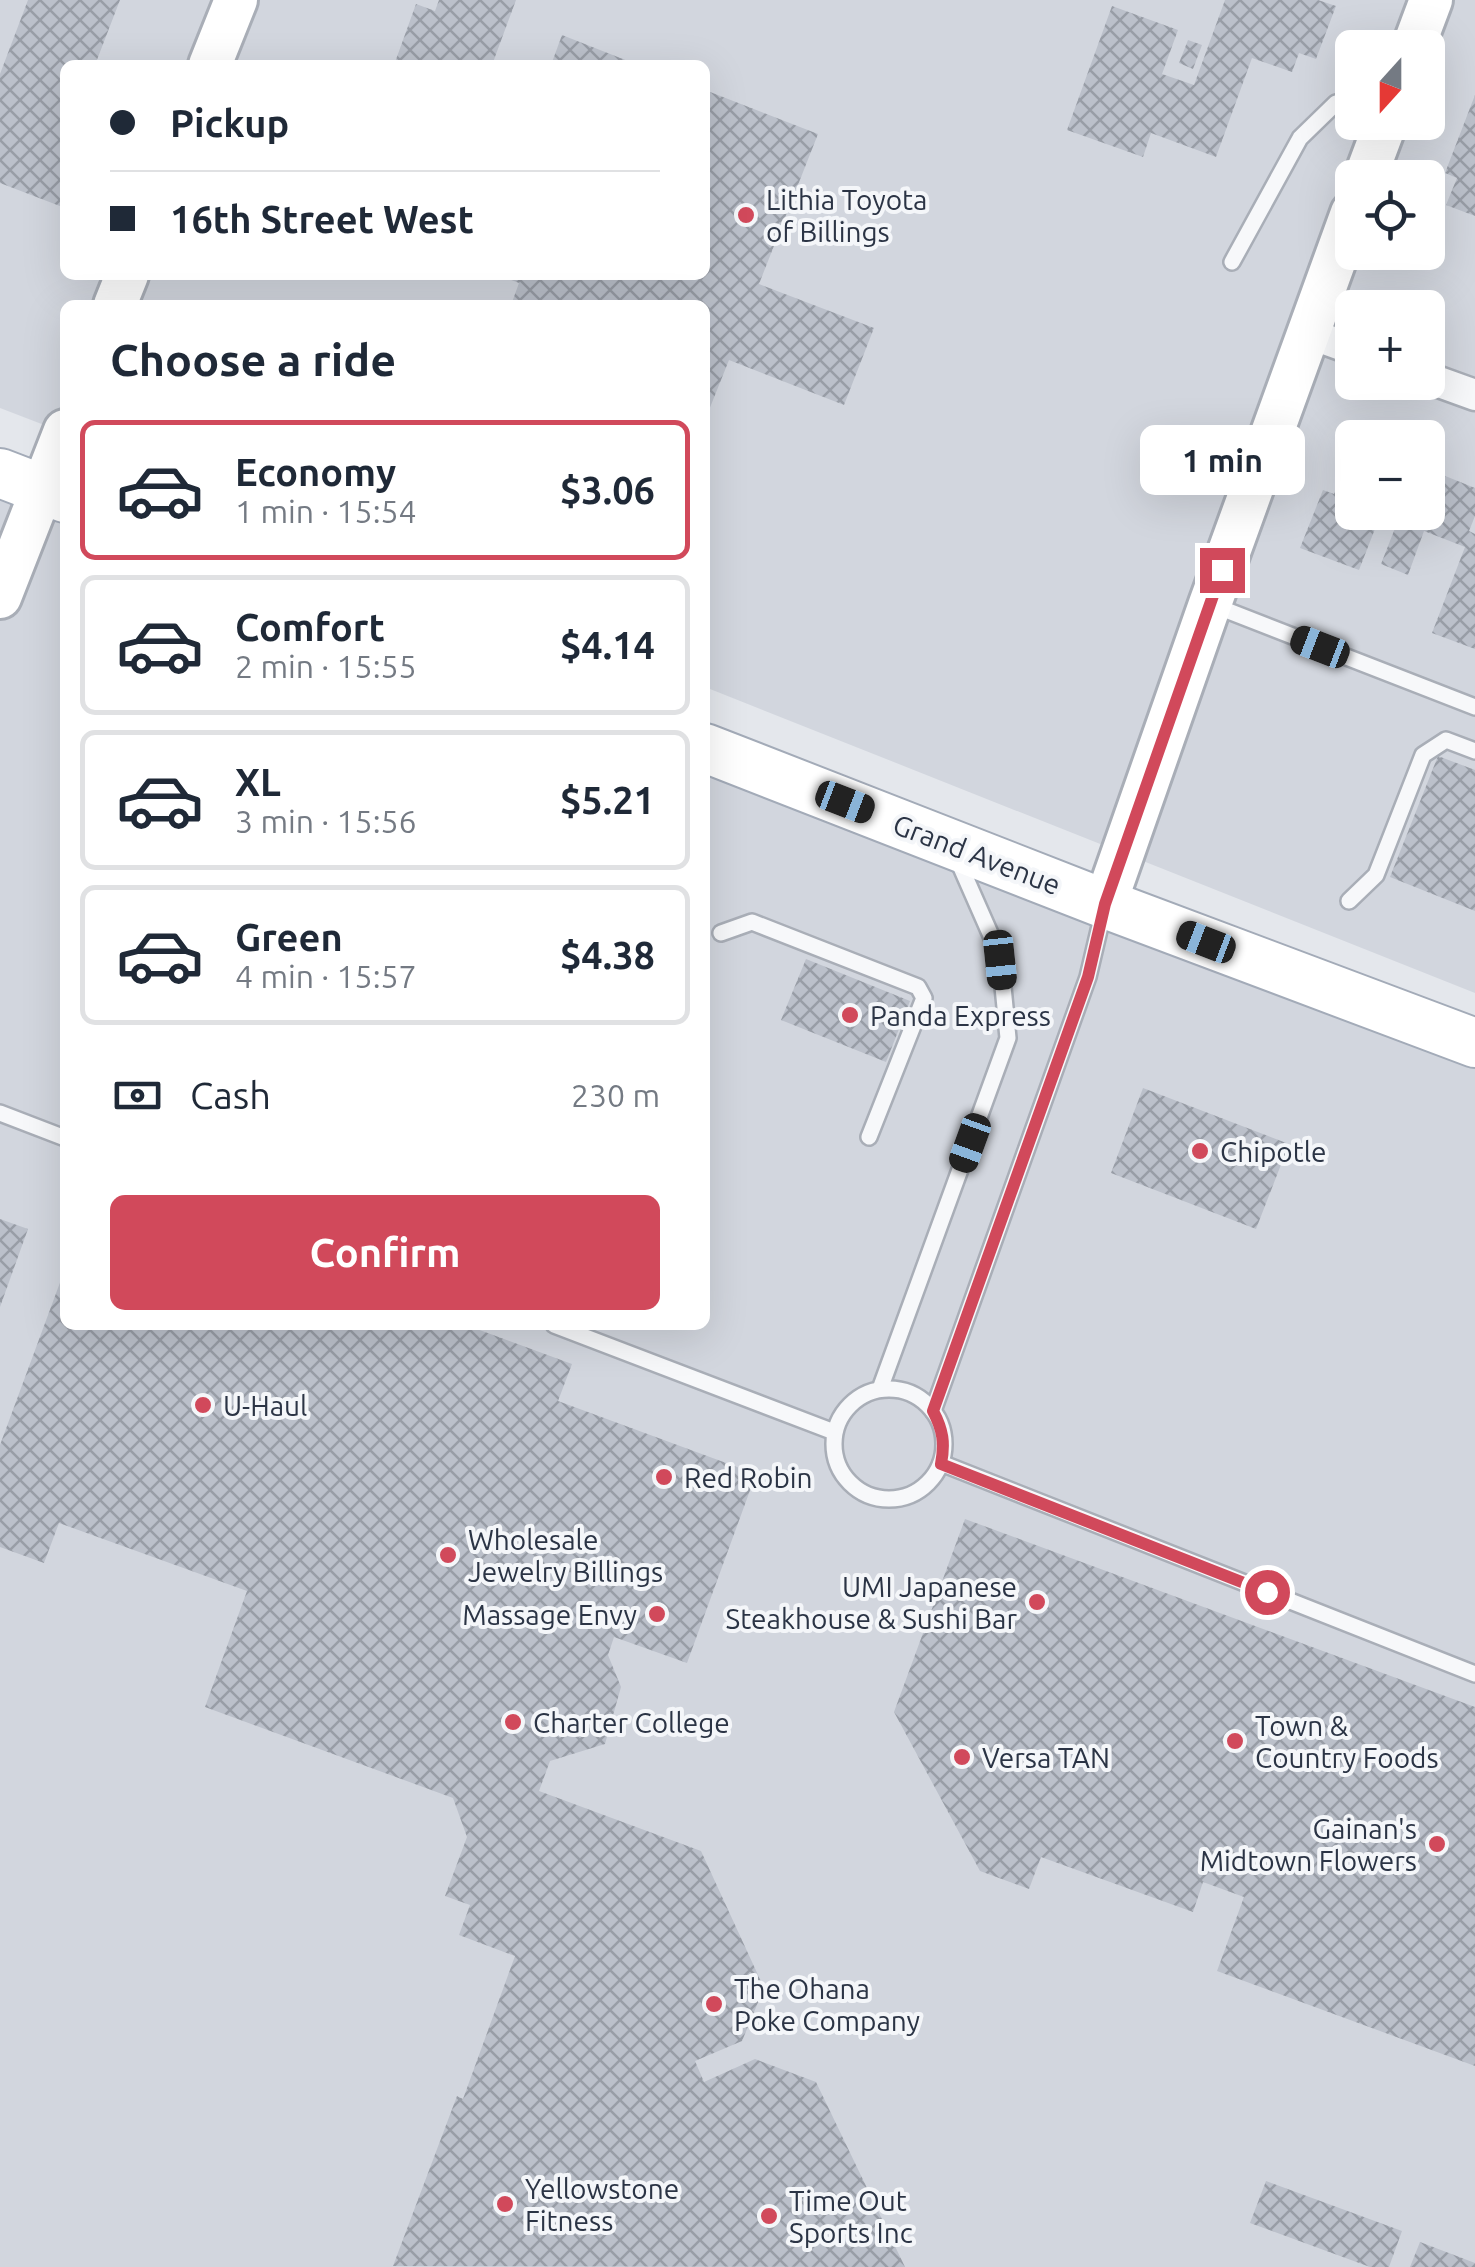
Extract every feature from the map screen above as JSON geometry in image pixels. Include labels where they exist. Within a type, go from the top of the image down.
[{"type":"main road","name":"Grand Avenue","points":[[710,750],[1475,1043]]},
{"type":"street","points":[[212,60],[236,0]]},
{"type":"street","points":[[1420,30],[1431,0]]},
{"type":"street","points":[[1105,904],[1335,259]]},
{"type":"street","points":[[1308,333],[1335,343]]},
{"type":"street","points":[[1445,385],[1475,396]]},
{"type":"street","points":[[0,597],[36,487],[60,441]]},
{"type":"lane","points":[[1232,262],[1300,138],[1335,105]]},
{"type":"lane","points":[[1210,604],[1475,707]]},
{"type":"lane","points":[[1349,901],[1376,874],[1424,755],[1446,740],[1475,751]]},
{"type":"lane","points":[[880,1390],[1008,1038],[1000,956],[950,844]]},
{"type":"lane","points":[[933,1411],[1088,977],[1105,904]]},
{"type":"lane","points":[[721,934],[752,922],[918,987],[924,998],[869,1137]]},
{"type":"lane","points":[[0,1113],[60,1136]]},
{"type":"lane","points":[[567,1330],[834,1432]]},
{"type":"lane","points":[[880,1390],[908,1392],[933,1411],[942,1428],[941,1464],[932,1480],[917,1492],[900,1498],[866,1495],[842,1473],[833,1446],[834,1432],[850,1404],[880,1390]]},
{"type":"lane","points":[[941,1464],[1475,1674]]},
{"type":"shaded area","points":[[0,0],[1475,0],[1475,993],[710,689],[710,300],[60,300],[60,431],[0,408]]},
{"type":"shaded area","points":[[0,473],[60,496],[60,1330],[710,1330],[710,750],[1475,1043],[1475,2267],[0,2267]]},
{"type":"building","points":[[28,0],[120,0],[97,60],[60,60],[60,206],[0,183],[0,74]]},
{"type":"building","points":[[439,0],[516,0],[494,60],[396,60],[416,4],[435,11]]},
{"type":"building","points":[[1225,0],[1318,0],[1336,6],[1316,59],[1299,53],[1292,72],[1252,58],[1216,157],[1151,133],[1143,157],[1067,130],[1112,6],[1178,30],[1162,74],[1194,85]]},
{"type":"building","points":[[562,35],[625,60],[553,60]]},
{"type":"building","points":[[1188,40],[1202,45],[1193,69],[1179,63]]},
{"type":"building","name":"Lithia Toyota of Billings","points":[[710,92],[818,134],[759,284],[874,328],[844,405],[729,360],[710,408],[710,300],[513,300],[519,283],[511,280],[710,280]]},
{"type":"building","points":[[1475,95],[1475,216],[1446,205],[1457,178],[1445,173]]},
{"type":"building","points":[[1445,476],[1475,488],[1475,516],[1469,531],[1475,534],[1475,649],[1432,633],[1465,547],[1424,531],[1408,575],[1381,564],[1394,530],[1445,530]]},
{"type":"building","points":[[1323,490],[1334,494],[1335,530],[1375,530],[1359,570],[1300,548]]},
{"type":"building","points":[[1438,756],[1475,770],[1475,911],[1390,877]]},
{"type":"building","points":[[806,959],[910,1001],[886,1062],[781,1020]]},
{"type":"building","points":[[1143,1088],[1289,1144],[1256,1229],[1111,1173]]},
{"type":"building","points":[[0,1219],[28,1229],[0,1307]]},
{"type":"building","points":[[60,1283],[60,1330],[480,1330],[572,1364],[558,1401],[756,1474],[687,1663],[614,1637],[608,1655],[621,1687],[605,1744],[550,1761],[539,1791],[701,1851],[764,1988],[742,2041],[695,2061],[704,2082],[755,2059],[816,2082],[905,2267],[393,2266],[457,2096],[463,2099],[515,1956],[459,1935],[470,1905],[445,1896],[467,1837],[453,1798],[205,1707],[247,1591],[59,1523],[44,1563],[0,1547],[0,1445]]},
{"type":"building","points":[[965,1519],[1475,1707],[1475,2066],[1217,1971],[1244,1897],[1203,1882],[1193,1912],[1041,1857],[1029,1889],[980,1871],[894,1712]]},
{"type":"building","points":[[1266,2181],[1402,2231],[1389,2267],[1370,2267],[1250,2223]]},
{"type":"building","points":[[1420,2242],[1475,2263],[1475,2267],[1410,2267]]},
{"type":"place","name":"Lithia Toyota of Billings","points":[[746,215]]},
{"type":"place","name":"Panda Express","points":[[850,1015]]},
{"type":"place","name":"Chipotle","points":[[1200,1151]]},
{"type":"place","name":"U-Haul","points":[[203,1405]]},
{"type":"place","name":"Red Robin","points":[[664,1477]]},
{"type":"place","name":"Wholesale Jewelry Billings","points":[[448,1555]]},
{"type":"place","name":"UMI Japanese Steakhouse & Sushi Bar","points":[[1037,1602]]},
{"type":"place","name":"Massage Envy","points":[[657,1614]]},
{"type":"place","name":"Charter College","points":[[513,1722]]},
{"type":"place","name":"Town & Country Foods","points":[[1235,1741]]},
{"type":"place","name":"Versa TAN","points":[[962,1757]]},
{"type":"place","name":"Gainan's Midtown Flowers","points":[[1437,1844]]},
{"type":"place","name":"The Ohana Poke Company","points":[[714,2004]]},
{"type":"place","name":"Yellowstone Fitness","points":[[505,2204]]},
{"type":"place","name":"Time Out Sports Inc","points":[[769,2216]]},
{"type":"route","points":[[1222,570],[1105,904],[1088,977],[933,1411],[942,1428],[941,1464],[1267,1592]]}]
